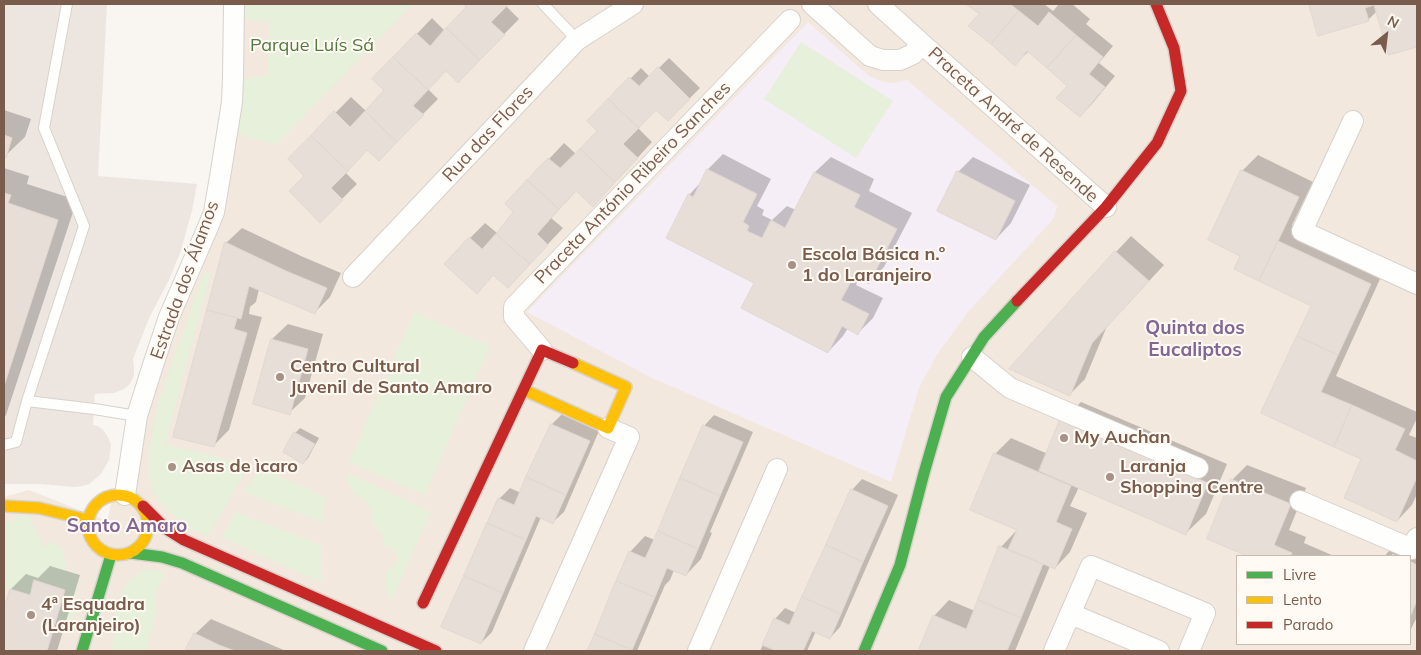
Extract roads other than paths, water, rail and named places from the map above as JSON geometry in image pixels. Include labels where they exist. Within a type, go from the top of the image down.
[{"type":"street","name":"Estrada dos Álamos","points":[[125,495],[137,416],[168,317],[214,212],[232,102],[234,4]]},
{"type":"street","name":"Rua das Flores","points":[[353,276],[577,40],[633,4]]},
{"type":"street","name":"Praceta André de Resende","points":[[812,4],[870,56],[883,60],[900,60],[913,54],[921,43]]},
{"type":"street","name":"Praceta André de Resende","points":[[878,4],[1106,207]]},
{"type":"street","points":[[864,651],[900,565],[946,398],[984,337],[1106,207],[1157,143],[1181,91],[1174,48],[1156,4]]},
{"type":"street","name":"Praceta António Ribeiro Sanches","points":[[608,428],[626,387],[542,350],[514,317],[514,307],[790,20]]},
{"type":"street","points":[[1353,121],[1302,231],[1417,284]]},
{"type":"street","points":[[423,603],[542,350]]},
{"type":"street","points":[[972,357],[1010,388],[1198,468]]},
{"type":"street","points":[[524,390],[629,437],[534,651]]},
{"type":"street","points":[[698,651],[777,469]]},
{"type":"street","points":[[386,630],[379,651],[182,563],[162,557],[131,553],[111,555],[100,550],[88,531],[88,520],[91,510],[97,502],[115,494],[135,499],[165,528],[184,540],[436,651]]},
{"type":"street","points":[[1300,501],[1412,549],[1417,538]]},
{"type":"street","points":[[4,506],[39,508],[88,520]]},
{"type":"street","points":[[131,553],[140,547],[148,533],[148,516],[143,506]]},
{"type":"street","points":[[82,651],[111,555]]},
{"type":"street","points":[[1054,651],[1091,566],[1205,613],[1189,651]]},
{"type":"street","points":[[1071,614],[1159,651]]},
{"type":"lane","points":[[4,445],[16,442],[84,226],[44,128],[67,4]]},
{"type":"lane","points":[[543,4],[577,40]]},
{"type":"lane","points":[[28,401],[137,416]]},
{"type":"place","name":"Escola Básica n.º 1 do Laranjeiro","points":[[792,265]]},
{"type":"place","name":"Centro Cultural Juvenil de Santo Amaro","points":[[280,377]]},
{"type":"place","name":"My Auchan","points":[[1064,438]]},
{"type":"place","name":"Asas de ìcaro","points":[[172,467]]},
{"type":"place","name":"Laranja Shopping Centre","points":[[1110,477]]},
{"type":"place","name":"4ª Esquadra (Laranjeiro)","points":[[31,615]]},
{"type":"district","name":"Quinta dos Eucaliptos","points":[[1195,339]]},
{"type":"district","name":"Santo Amaro","points":[[127,526]]},
{"type":"park label","name":"Parque Luís Sá","points":[[312,46]]}]
